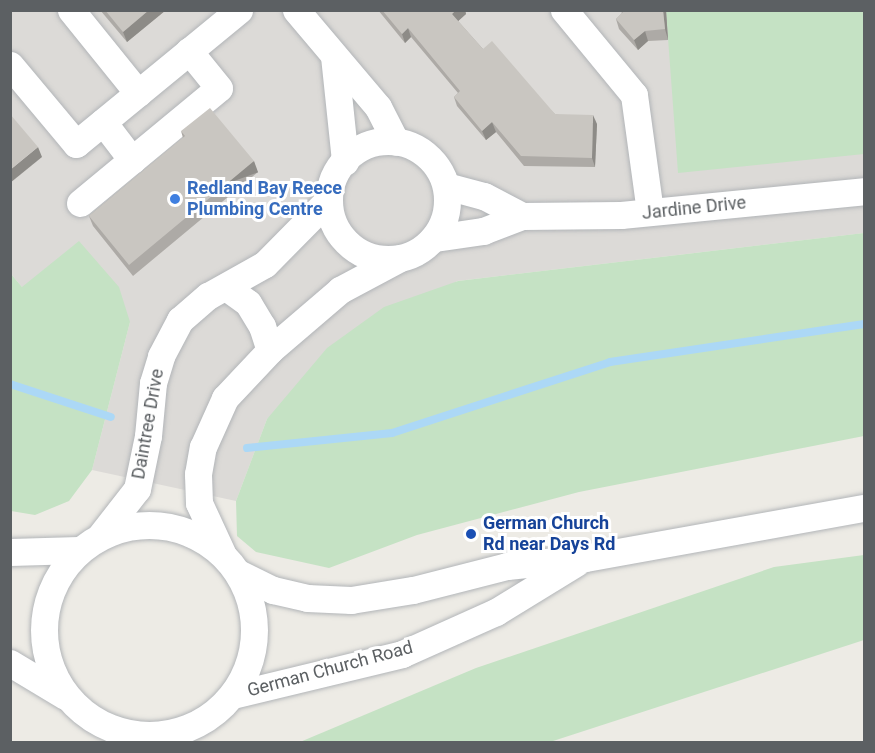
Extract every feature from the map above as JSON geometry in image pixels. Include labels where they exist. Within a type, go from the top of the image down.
[{"type":"street","points":[[70,10],[138,93]]},
{"type":"street","points":[[10,65],[76,144],[239,10]]},
{"type":"street","points":[[564,10],[634,95],[650,212]]},
{"type":"street","points":[[305,14],[334,56],[378,106],[396,142]]},
{"type":"street","points":[[80,203],[219,88],[189,51]]},
{"type":"street","points":[[334,56],[345,161]]},
{"type":"street","points":[[103,122],[132,160]]},
{"type":"street","points":[[230,563],[196,535],[165,525],[132,526],[101,535],[79,550],[58,575],[46,606],[43,638],[51,670],[68,698],[105,735],[140,736],[176,733],[208,719],[233,695],[249,667],[255,635],[252,603],[199,503],[203,447],[225,398],[270,351],[340,290],[400,258],[420,251],[435,238],[448,204],[446,186],[427,156],[396,142],[359,149],[336,172],[329,199],[339,233],[351,246],[383,259],[400,258]]},
{"type":"street","points":[[446,186],[484,196],[522,216]]},
{"type":"street","name":"Jardine Drive","points":[[522,216],[650,212],[864,191]]},
{"type":"street","name":"Daintree Drive","points":[[101,535],[137,489],[148,436],[153,383],[161,356],[180,320],[208,296],[265,264],[329,199]]},
{"type":"street","points":[[435,238],[483,231],[522,216]]},
{"type":"street","points":[[226,287],[248,303],[262,326],[270,351]]},
{"type":"street","name":"German Church Road","points":[[230,563],[273,590],[307,598],[351,600],[413,590],[507,566],[585,558],[864,508]]},
{"type":"street","points":[[10,552],[79,550]]},
{"type":"street","name":"German Church Road","points":[[233,695],[402,654],[496,612],[585,558]]},
{"type":"street","points":[[10,663],[68,698]]},
{"type":"shaded area","points":[[10,11],[864,11],[864,233],[457,281],[267,419],[236,501],[92,470],[130,322],[22,287],[11,274]]},
{"type":"green space","points":[[666,11],[864,11],[864,154],[678,173]]},
{"type":"green space","points":[[864,233],[864,436],[579,492],[417,535],[329,568],[256,552],[237,536],[236,501],[267,419],[327,348],[384,307],[458,281]]},
{"type":"green space","points":[[79,241],[119,287],[130,322],[92,470],[69,501],[35,515],[11,511],[11,274],[22,287]]},
{"type":"green space","points":[[864,555],[864,640],[550,742],[300,742],[476,668],[774,567]]},
{"type":"building","points":[[105,10],[149,10],[123,32]]},
{"type":"building","points":[[382,10],[456,10],[452,14],[483,49],[492,41],[555,114],[593,115],[592,158],[521,156],[492,122],[482,131],[454,97],[460,91],[408,28],[402,34]]},
{"type":"building","points":[[625,10],[663,10],[665,29],[645,31],[634,40],[616,19]]},
{"type":"building","name":"Redland Bay Reece Plumbing Centre","points":[[210,108],[254,161],[129,265],[89,216],[185,136],[181,131]]},
{"type":"building","points":[[10,114],[38,147],[10,170]]},
{"type":"waterway","points":[[247,448],[392,433],[610,362],[864,324]]},
{"type":"waterway","points":[[10,384],[111,417]]},
{"type":"place","name":"Redland Bay Reece Plumbing Centre","points":[[175,199]]},
{"type":"place","name":"German Church Rd near Days Rd","points":[[471,534]]}]
